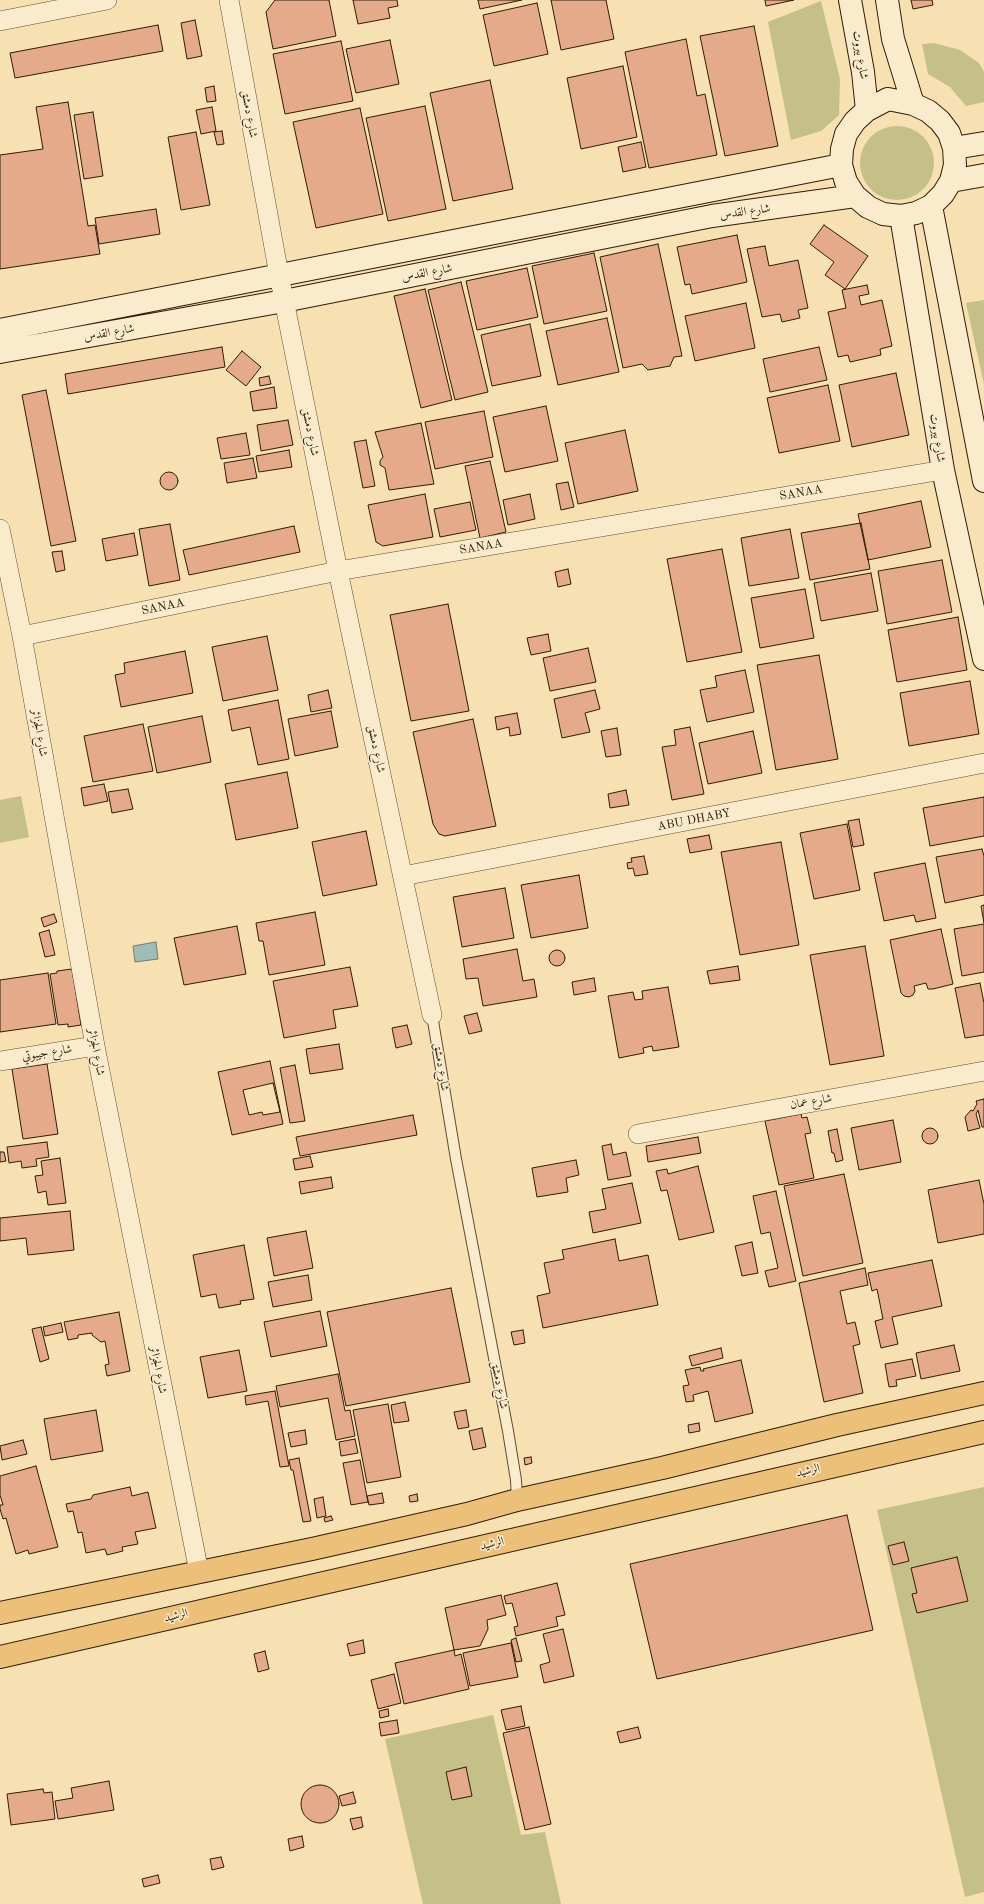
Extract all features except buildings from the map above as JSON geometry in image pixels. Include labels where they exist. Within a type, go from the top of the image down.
[{"type":"main road","name":"شارع بيروت","points":[[850,0],[863,72],[868,110]]},
{"type":"main road","points":[[887,0],[893,39],[913,104]]},
{"type":"main road","points":[[888,100],[913,104],[928,110],[940,121],[949,134],[954,148],[955,164],[951,181],[943,194],[931,206],[916,213],[901,216],[884,214],[868,208],[855,196],[846,182],[841,166],[842,149],[846,134],[855,121],[868,110],[888,100]]},
{"type":"main road","points":[[954,148],[984,143]]},
{"type":"main road","name":"شارع القدس","points":[[0,330],[841,166]]},
{"type":"main road","points":[[951,181],[984,175]]},
{"type":"main road","name":"شارع القدس","points":[[0,352],[284,301],[712,216],[855,196]]},
{"type":"main road","points":[[931,206],[983,467]]},
{"type":"main road","name":"شارع بيروت","points":[[901,216],[942,470],[984,659]]},
{"type":"main road","points":[[0,1613],[467,1514],[517,1500],[662,1468],[837,1425],[984,1393]]},
{"type":"main road","name":"الرشيد","points":[[0,1657],[984,1432]]},
{"type":"street","points":[[0,21],[107,0]]},
{"type":"street","name":"شارع دمشق","points":[[229,0],[284,301],[338,571],[432,1015]]},
{"type":"street","name":"SANAA","points":[[22,636],[338,571],[942,470]]},
{"type":"street","name":"شارع الجزائر","points":[[0,529],[22,636],[95,1046],[199,1572]]},
{"type":"street","name":"ABU DHABY","points":[[403,876],[984,763]]},
{"type":"street","name":"شارع جيبوتي","points":[[0,1061],[95,1046]]},
{"type":"street","name":"شارع عمان","points":[[638,1134],[984,1071]]},
{"type":"lane","name":"شارع دمشق","points":[[432,1015],[456,1159],[508,1431],[516,1480],[517,1500]]},
{"type":"shaded area","points":[[821,1],[840,79],[839,115],[821,131],[791,140],[768,22]]},
{"type":"shaded area","points":[[934,43],[960,50],[979,63],[984,72],[984,102],[966,106],[950,87],[928,74],[922,44]]},
{"type":"shaded area","points":[[897,126],[911,129],[923,137],[931,149],[934,163],[931,177],[923,189],[911,197],[897,200],[883,197],[871,189],[863,177],[860,163],[863,149],[871,137],[883,129]]},
{"type":"shaded area","points":[[984,300],[984,384],[966,303]]},
{"type":"shaded area","points":[[21,796],[29,837],[0,843],[0,800]]},
{"type":"shaded area","points":[[984,1487],[984,1892],[965,1897],[877,1510]]},
{"type":"shaded area","points":[[493,1715],[521,1835],[545,1832],[561,1904],[423,1904],[385,1739]]},
{"type":"water","points":[[156,942],[158,959],[135,962],[133,946]]}]
